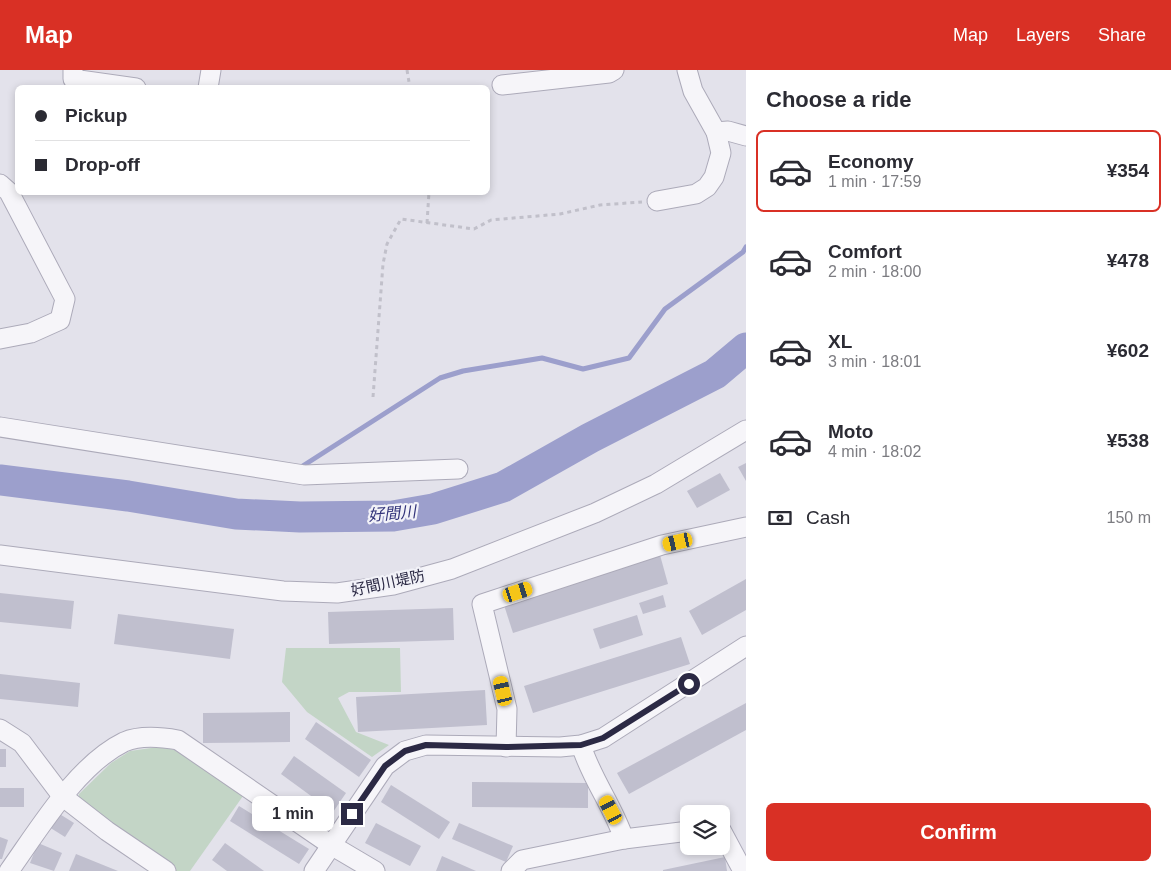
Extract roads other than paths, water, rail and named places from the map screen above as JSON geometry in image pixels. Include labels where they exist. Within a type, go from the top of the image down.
[{"type":"street","points":[[73,70],[73,79],[115,85]]},
{"type":"street","points":[[208,85],[211,70]]},
{"type":"street","points":[[502,85],[609,73],[614,70]]},
{"type":"street","points":[[657,202],[696,194],[707,187],[714,177],[722,153],[716,132],[693,90],[687,70]]},
{"type":"street","points":[[716,132],[728,130],[746,136]]},
{"type":"street","points":[[0,339],[31,333],[60,320],[65,299],[3,193]]},
{"type":"street","points":[[0,427],[304,476],[458,469]]},
{"type":"street","name":"好間川堤防","points":[[0,555],[283,591],[337,593],[392,586],[452,569],[595,514],[656,484],[746,430]]},
{"type":"street","points":[[506,747],[507,709],[482,604],[662,545],[746,527]]},
{"type":"street","points":[[314,871],[385,766],[405,751],[426,745],[506,747],[581,745],[603,738],[746,646]]},
{"type":"street","points":[[0,729],[22,744],[62,796],[166,871]]},
{"type":"street","points":[[10,871],[62,796],[104,755],[126,742],[158,737],[178,740],[331,845],[375,871]]},
{"type":"street","points":[[581,745],[588,767],[620,827],[624,839]]},
{"type":"street","points":[[511,871],[522,860],[624,839],[680,832]]},
{"type":"street","points":[[730,847],[743,871]]},
{"type":"waterway","points":[[298,469],[440,378],[463,371],[542,358],[583,369],[629,358],[665,309],[743,252],[746,247]]},
{"type":"waterway","name":"好間川","points":[[0,480],[128,496],[236,514],[300,517],[393,516],[433,509],[503,487],[590,438],[715,374],[746,348]]}]
